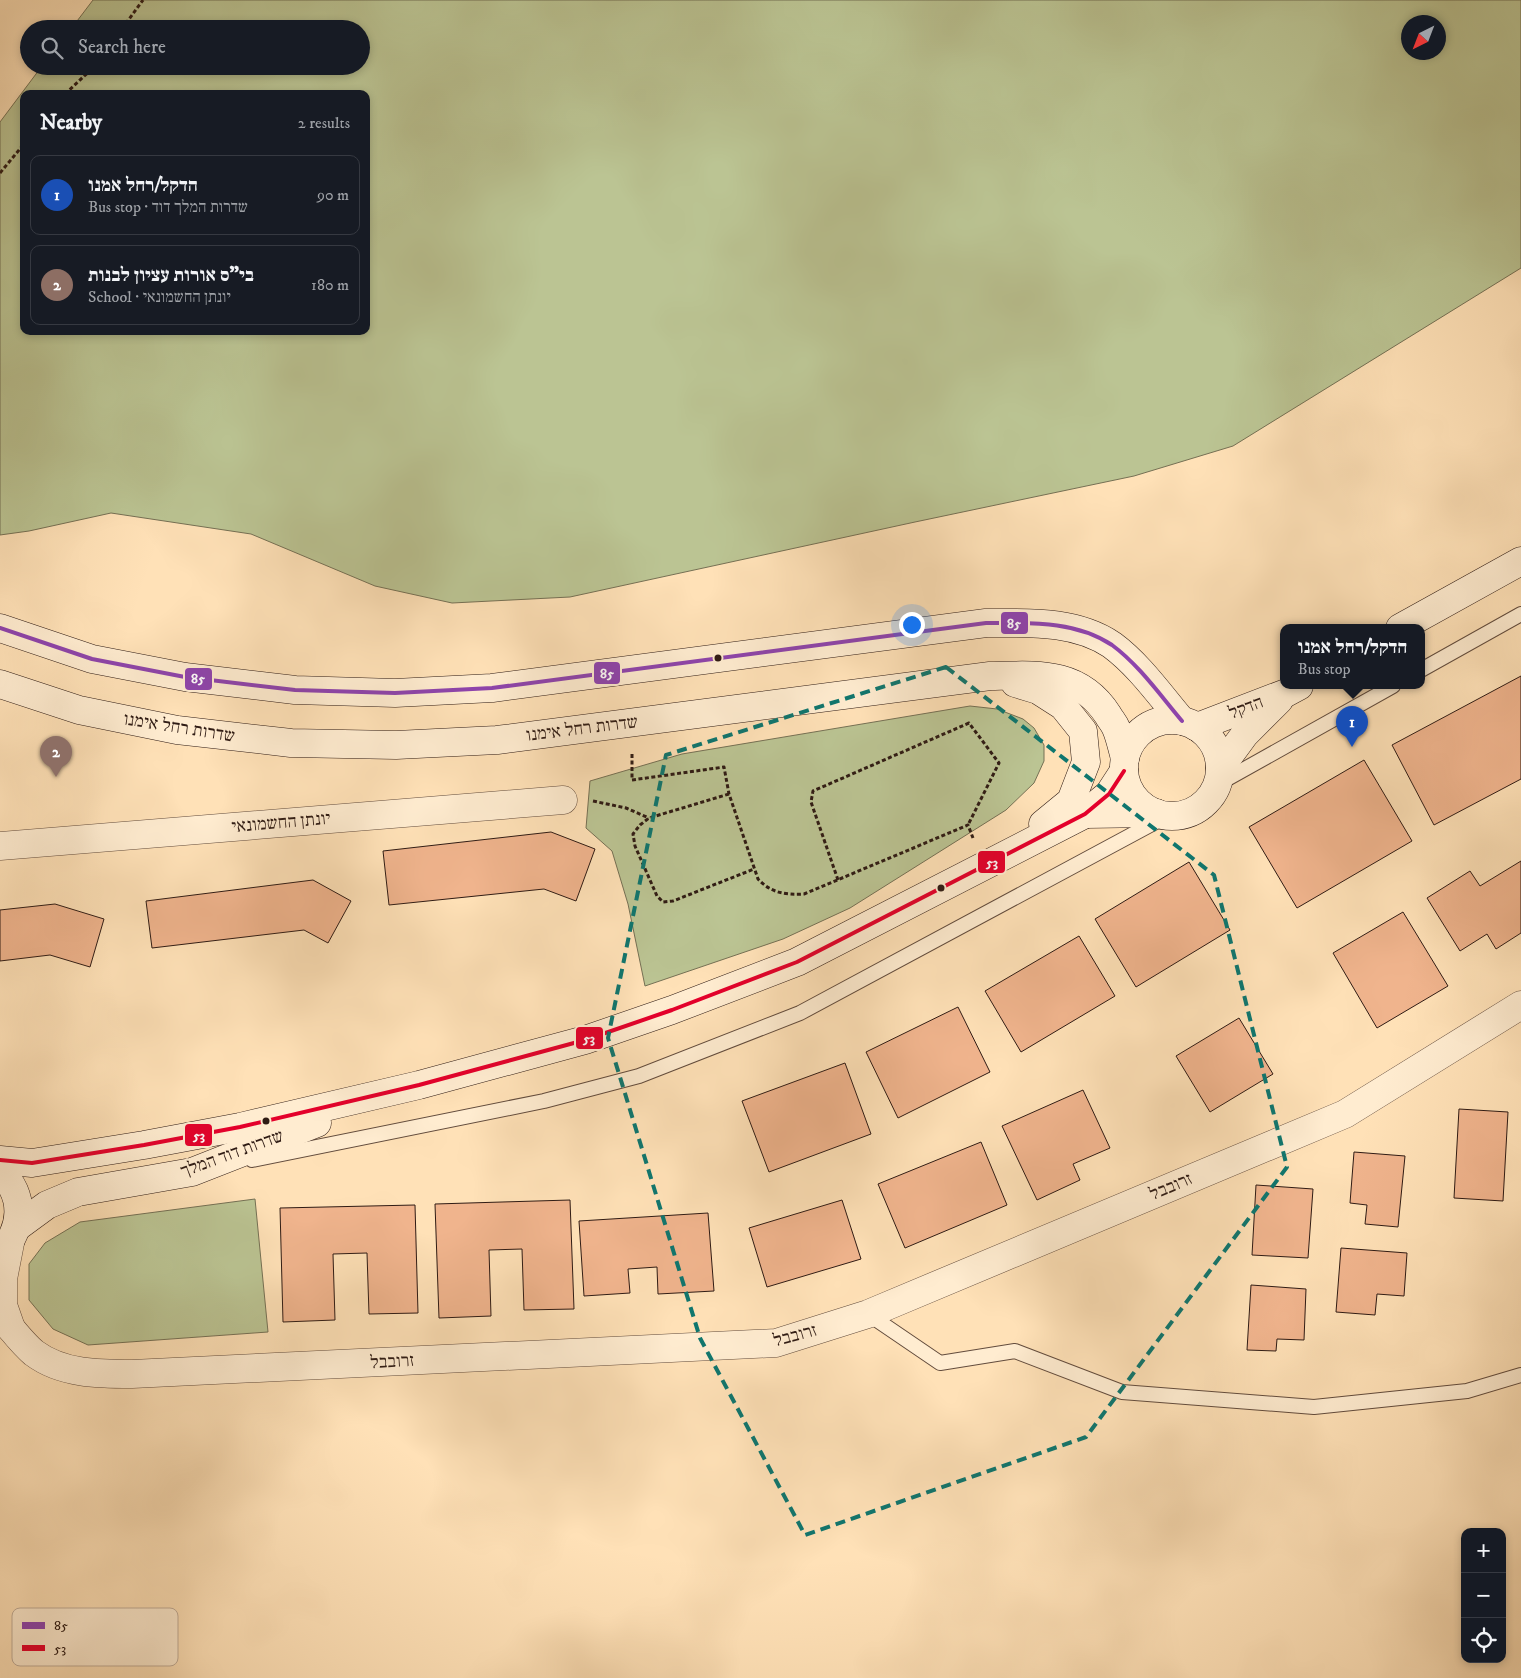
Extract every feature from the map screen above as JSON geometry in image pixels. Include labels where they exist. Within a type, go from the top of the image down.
[{"type":"street","points":[[1407,624],[1521,561]]},
{"type":"street","points":[[0,628],[92,659],[185,677],[295,690],[395,693],[492,688],[986,623],[1039,622],[1081,630],[1111,645],[1135,666],[1190,724],[1210,738],[1218,752],[1219,776],[1210,798],[1198,809],[1183,815],[1162,815],[1144,807],[1134,797],[1127,785],[1124,764],[1130,744],[1140,732],[1152,724],[1167,720],[1190,724]]},
{"type":"street","name":"שדרות רחל אימנו","points":[[0,684],[79,710],[177,730],[291,744],[396,746],[497,740],[990,676],[1036,675],[1067,680],[1079,686],[1099,702],[1116,728],[1124,764]]},
{"type":"street","points":[[990,676],[1038,690],[1063,706],[1083,731],[1086,762],[1071,801],[996,860]]},
{"type":"street","name":"הדקל","points":[[1190,724],[1292,689]]},
{"type":"street","name":"הדקל","points":[[1219,776],[1245,734],[1292,689]]},
{"type":"street","name":"שדרות דוד המלך","points":[[0,1160],[32,1163],[240,1127],[419,1085],[585,1040],[672,1010],[798,962],[1086,814],[1109,794],[1124,764]]},
{"type":"street","name":"יונתן החשמונאי","points":[[0,846],[563,800]]},
{"type":"street","name":"שדרות דוד המלך","points":[[1086,814],[1162,815]]},
{"type":"street","name":"זרובבל","points":[[0,1171],[7,1178],[15,1193],[18,1210],[9,1242],[3,1279],[3,1304],[6,1322],[35,1353],[62,1367],[95,1374],[132,1374],[776,1343],[868,1314],[1345,1114],[1521,1005]]},
{"type":"street","name":"שדרות דוד המלך","points":[[9,1242],[47,1205],[78,1192],[192,1172],[419,1085]]},
{"type":"lane","points":[[1425,668],[1521,614]]},
{"type":"lane","points":[[1219,776],[1387,689]]},
{"type":"lane","points":[[192,1172],[544,1101],[639,1076],[800,1013],[1162,815]]},
{"type":"lane","points":[[868,1314],[940,1363],[1016,1351],[1122,1392],[1314,1407],[1467,1391],[1521,1375]]},
{"type":"path","points":[[129,20],[143,0]]},
{"type":"path","points":[[69,90],[85,75]]},
{"type":"path","points":[[0,173],[20,149]]},
{"type":"path","points":[[632,723],[632,780],[724,767],[730,794],[758,879],[764,886],[779,893],[804,894],[838,880],[968,825],[999,763],[969,723],[813,791],[811,802],[838,880]]},
{"type":"path","points":[[730,794],[649,818],[633,834],[635,846],[657,896],[664,902],[672,901],[754,869]]},
{"type":"path","points":[[563,800],[595,801],[616,805],[649,818]]},
{"type":"path","points":[[968,825],[996,860]]},
{"type":"highlighted area","points":[[946,667],[1214,875],[1287,1167],[1086,1437],[805,1535],[700,1338],[608,1038],[666,755]]},
{"type":"green space","points":[[93,0],[1521,0],[1521,268],[1233,446],[1134,476],[570,597],[452,603],[375,586],[251,534],[111,513],[29,531],[0,535],[0,122],[20,95],[20,335],[370,335],[370,90],[24,90],[35,75],[370,75],[370,20],[78,20]]},
{"type":"green space","points":[[970,706],[997,709],[1023,719],[1034,728],[1044,745],[1044,761],[1034,783],[1006,810],[850,908],[783,939],[645,986],[628,904],[612,851],[586,828],[590,781],[682,754]]},
{"type":"green space","points":[[255,1199],[268,1332],[88,1345],[53,1329],[29,1300],[29,1264],[45,1243],[80,1222]]},
{"type":"building","points":[[1521,676],[1521,779],[1434,825],[1392,745]]},
{"type":"building","points":[[1364,760],[1412,841],[1297,908],[1249,827]]},
{"type":"building","points":[[551,832],[595,849],[576,901],[544,889],[389,905],[383,851]]},
{"type":"building","points":[[1521,861],[1521,933],[1496,949],[1487,934],[1460,951],[1427,898],[1470,871],[1480,886]]},
{"type":"building","points":[[1189,862],[1230,930],[1136,987],[1095,919]]},
{"type":"building","points":[[313,880],[351,901],[328,943],[304,930],[152,948],[146,901]]},
{"type":"building","points":[[55,904],[104,919],[90,967],[50,955],[0,961],[0,910]]},
{"type":"building","points":[[1403,912],[1448,986],[1377,1028],[1333,953]]},
{"type":"building","points":[[1079,936],[1115,996],[1021,1052],[985,991]]},
{"type":"building","points":[[958,1007],[990,1072],[898,1118],[866,1052]]},
{"type":"building","points":[[1239,1018],[1273,1074],[1210,1112],[1176,1056]]},
{"type":"building","points":[[845,1063],[871,1134],[769,1172],[742,1101]]},
{"type":"building","points":[[1083,1090],[1110,1148],[1073,1164],[1080,1180],[1037,1200],[1002,1126]]},
{"type":"building","points":[[1459,1109],[1508,1112],[1503,1201],[1454,1198]]},
{"type":"building","points":[[981,1142],[1007,1205],[905,1248],[878,1184]]},
{"type":"building","points":[[1354,1152],[1405,1156],[1398,1227],[1365,1224],[1367,1205],[1350,1203]]},
{"type":"building","points":[[1256,1185],[1313,1189],[1308,1258],[1252,1255]]},
{"type":"building","points":[[570,1200],[574,1309],[524,1310],[522,1249],[489,1250],[491,1316],[439,1318],[435,1204]]},
{"type":"building","points":[[842,1200],[861,1259],[767,1287],[749,1228]]},
{"type":"building","points":[[415,1205],[418,1313],[369,1314],[367,1253],[333,1254],[335,1320],[283,1322],[280,1208]]},
{"type":"building","points":[[708,1213],[714,1291],[658,1294],[657,1267],[628,1269],[630,1293],[584,1296],[579,1221]]},
{"type":"building","points":[[1341,1248],[1407,1253],[1404,1296],[1377,1294],[1375,1315],[1336,1312]]},
{"type":"building","points":[[1251,1285],[1306,1289],[1304,1340],[1277,1339],[1276,1351],[1247,1350]]},
{"type":"transit line","name":"85","points":[[0,628],[92,659],[185,677],[295,690],[395,693],[492,688],[986,623],[1035,623],[1083,631],[1112,645],[1140,671],[1182,721]]},
{"type":"transit line","name":"53","points":[[0,1160],[32,1163],[240,1127],[419,1085],[585,1040],[672,1010],[797,962],[1085,814],[1109,794],[1124,771]]},
{"type":"place","name":"הדקל/רחל אמנו","points":[[1352,747]]},
{"type":"place","name":"בי\"ס אורות עציון לבנות","points":[[56,777]]}]
